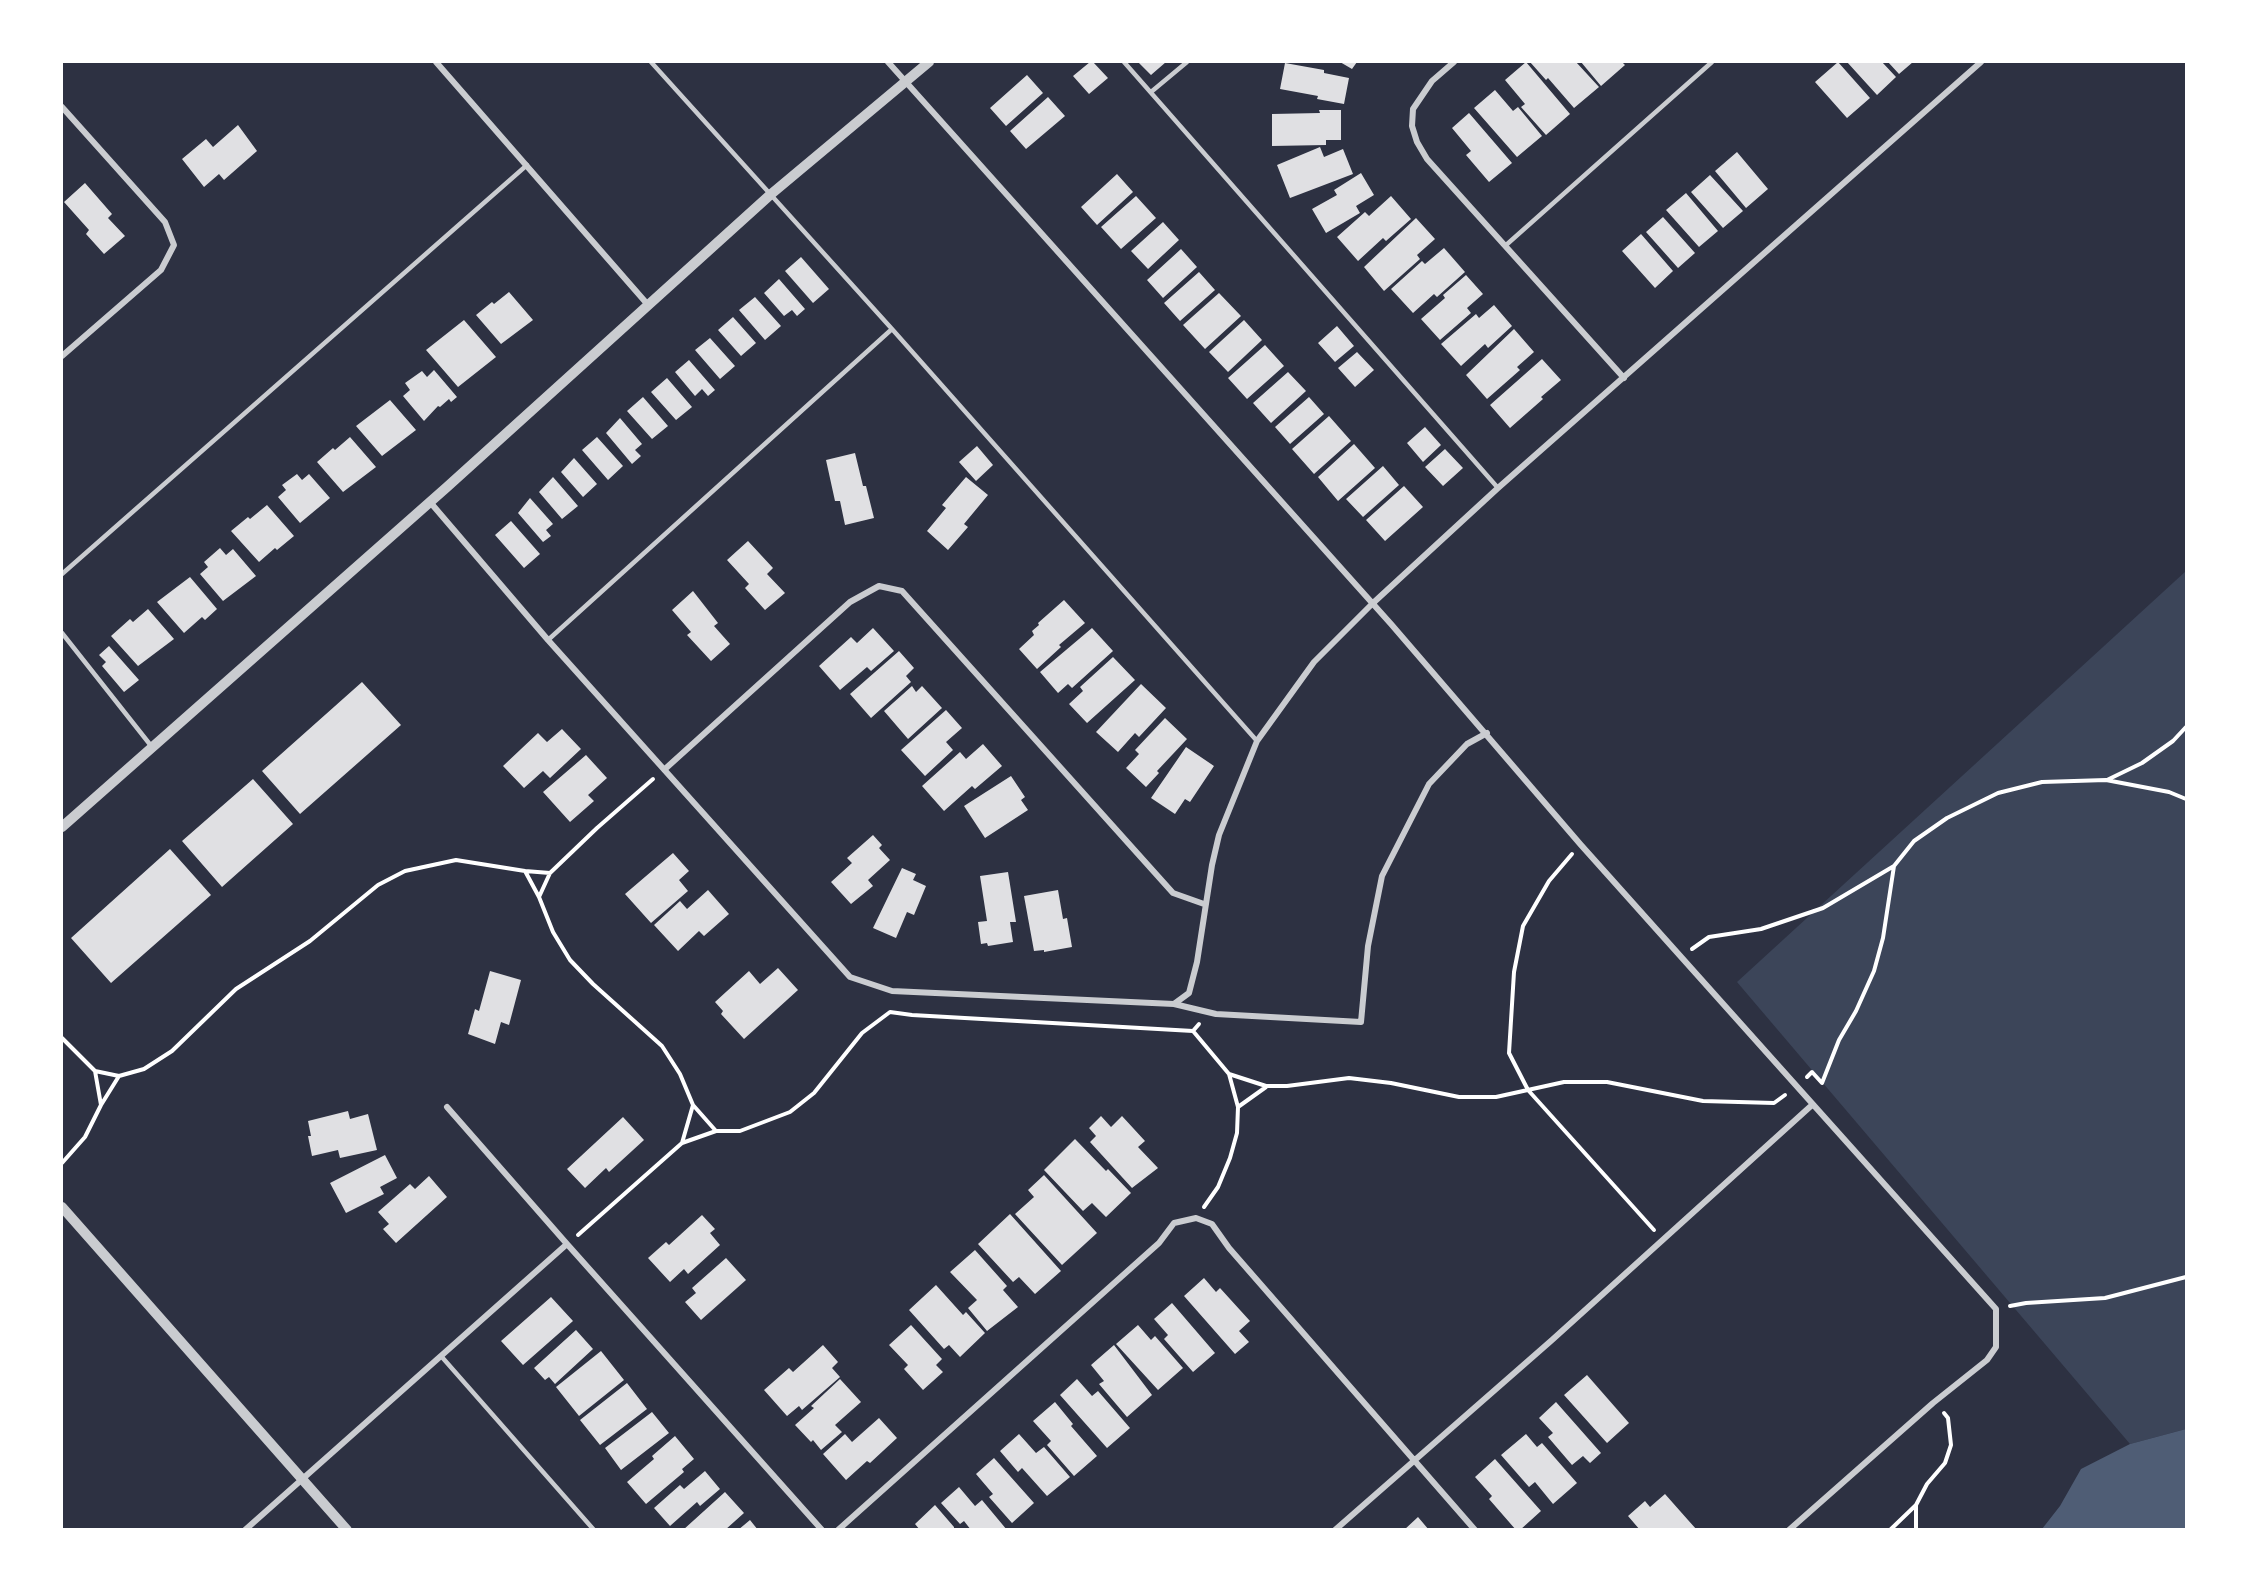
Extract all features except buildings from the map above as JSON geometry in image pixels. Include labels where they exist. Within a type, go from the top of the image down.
[{"type":"street","points":[[435,62],[649,306]]},
{"type":"street","points":[[888,62],[1372,604],[1581,845],[1812,1105],[1996,1309],[1996,1347],[1987,1360],[1963,1377],[1790,1530]]},
{"type":"street","points":[[62,827],[430,502],[770,195],[929,62]]},
{"type":"street","points":[[1454,62],[1432,81],[1413,109],[1412,126],[1417,142],[1427,159],[1624,378]]},
{"type":"street","points":[[1174,1004],[1189,993],[1197,962],[1204,904],[1220,835],[1257,741],[1314,663],[1372,604],[1498,488],[1981,62]]},
{"type":"street","points":[[62,106],[165,222],[174,245],[161,270],[62,356]]},
{"type":"street","points":[[430,502],[548,640],[850,977],[892,991],[1174,1004],[1209,1013],[1361,1023],[1368,946],[1382,876],[1429,784],[1467,744],[1487,734]]},
{"type":"street","points":[[665,769],[850,602],[879,586],[902,591],[1173,893],[1204,904]]},
{"type":"street","points":[[1335,1530],[1552,1340],[1812,1105]]},
{"type":"street","points":[[447,1107],[822,1530]]},
{"type":"street","points":[[62,1207],[347,1530]]},
{"type":"street","points":[[838,1530],[1159,1243],[1174,1223],[1196,1218],[1212,1224],[1228,1248],[1475,1530]]},
{"type":"street","points":[[245,1530],[567,1244]]},
{"type":"lane","points":[[651,62],[892,329],[1257,741]]},
{"type":"lane","points":[[1124,62],[1498,488]]},
{"type":"lane","points":[[1152,92],[1187,62]]},
{"type":"lane","points":[[1505,246],[1712,62]]},
{"type":"lane","points":[[62,574],[527,165]]},
{"type":"lane","points":[[548,640],[892,329]]},
{"type":"lane","points":[[62,633],[152,747]]},
{"type":"lane","points":[[441,1356],[594,1530]]},
{"type":"path","points":[[2106,780],[2142,763],[2173,741],[2187,727]]},
{"type":"path","points":[[1698,944],[1708,937],[1761,929],[1823,908],[1894,866],[1914,841],[1947,818],[1998,793],[2043,783],[2106,780],[2169,792],[2187,799]]},
{"type":"path","points":[[539,897],[550,873],[648,784]]},
{"type":"path","points":[[1568,858],[1549,880],[1523,926],[1514,972],[1509,1053],[1528,1090],[1648,1224]]},
{"type":"path","points":[[62,1038],[95,1071],[119,1076],[144,1069],[172,1051],[236,989],[310,941],[378,885],[405,871],[456,860],[550,873]]},
{"type":"path","points":[[1229,1074],[1266,1086],[1287,1086],[1349,1078],[1392,1083],[1459,1097],[1496,1097],[1564,1082],[1607,1082],[1703,1101],[1774,1103],[1812,1072],[1822,1083],[1839,1040],[1857,1011],[1874,971],[1884,938],[1894,866]]},
{"type":"path","points":[[525,871],[539,897],[552,932],[570,960],[662,1046],[680,1074],[693,1105],[716,1131]]},
{"type":"path","points":[[583,1230],[682,1143],[716,1131],[740,1131],[790,1112],[814,1093],[862,1033],[890,1012],[1193,1031],[1229,1074],[1238,1107],[1237,1133],[1230,1158],[1218,1187],[1196,1218]]},
{"type":"path","points":[[1193,1031],[1209,1013]]},
{"type":"path","points":[[95,1071],[101,1105]]},
{"type":"path","points":[[62,1163],[85,1137],[119,1076]]},
{"type":"path","points":[[1238,1107],[1266,1086]]},
{"type":"path","points":[[682,1143],[693,1105]]},
{"type":"path","points":[[2026,1303],[2105,1298],[2187,1277]]},
{"type":"path","points":[[1890,1530],[1916,1505],[1927,1484],[1945,1463],[1952,1445],[1948,1418]]},
{"type":"path","points":[[1916,1505],[1916,1530]]},
{"type":"shaded area","points":[[2186,571],[2186,1429],[2130,1444],[1737,982]]},
{"type":"shaded area","points":[[2186,1429],[2186,1529],[2042,1529],[2060,1506],[2081,1469],[2130,1444]]}]
